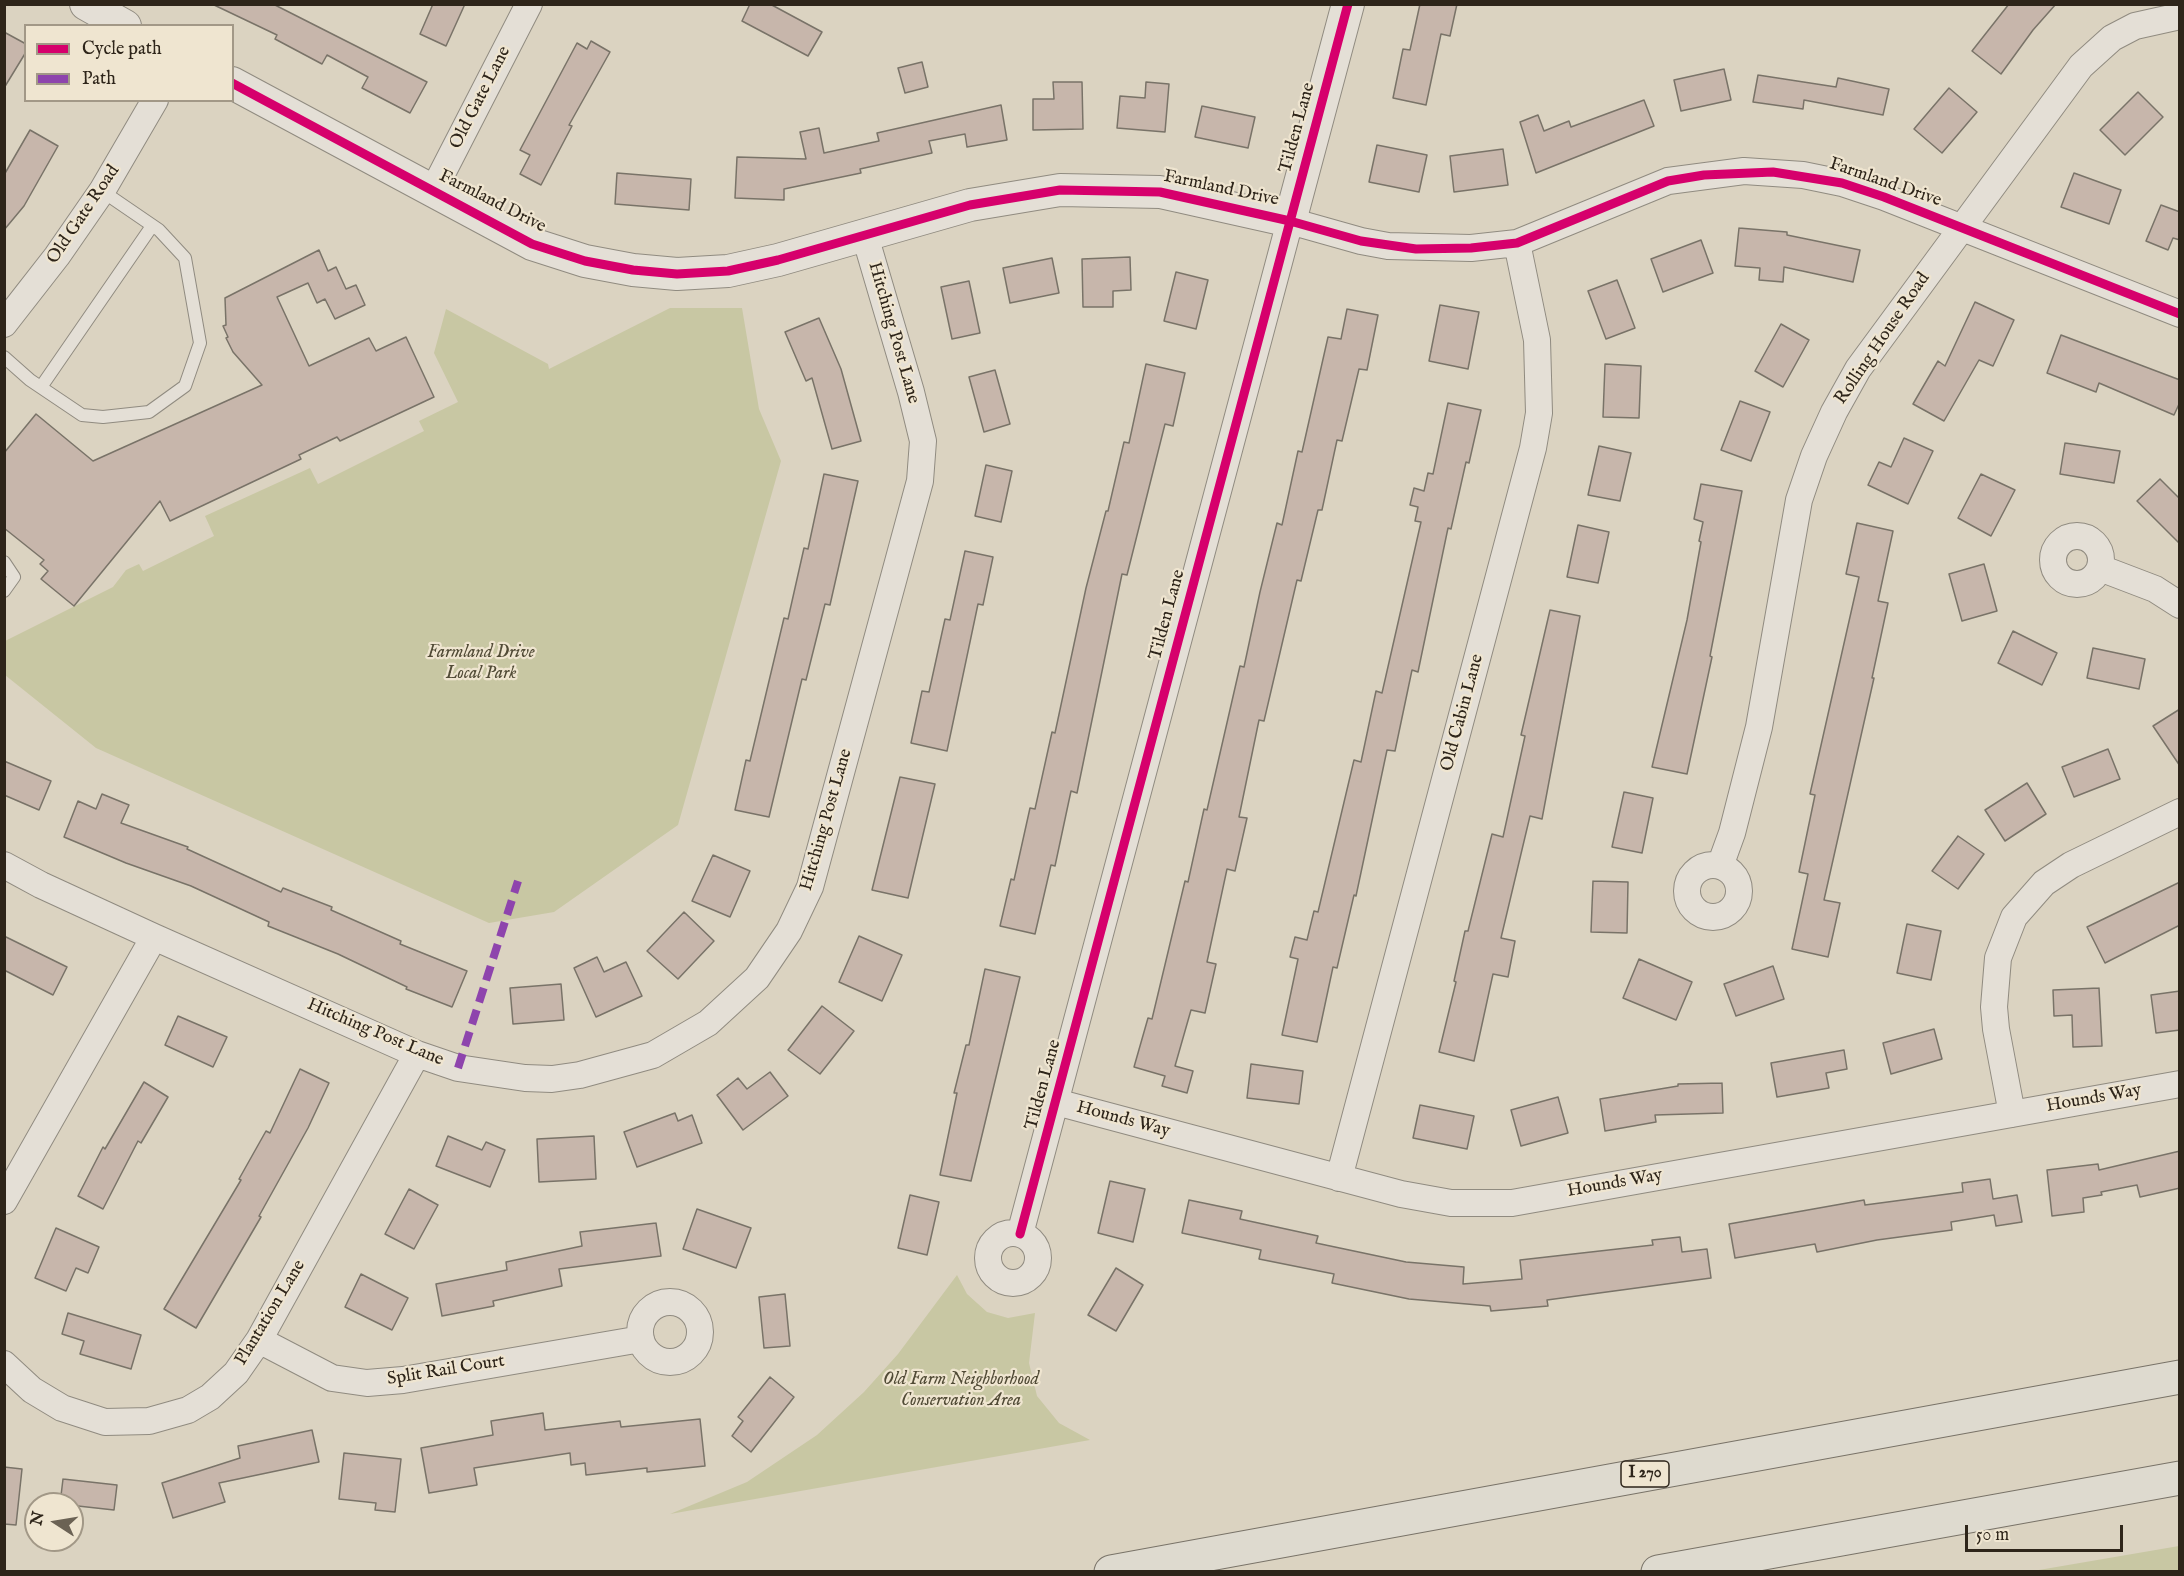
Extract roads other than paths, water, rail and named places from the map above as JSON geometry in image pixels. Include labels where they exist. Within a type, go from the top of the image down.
[{"type":"highway","name":"I 270","points":[[1111,1572],[2180,1377]]},
{"type":"highway","points":[[1658,1572],[2180,1478]]},
{"type":"street","points":[[86,4],[121,24]]},
{"type":"street","name":"Old Gate Lane","points":[[433,191],[529,4]]},
{"type":"street","name":"Tilden Lane","points":[[1020,1234],[1348,4]]},
{"type":"street","name":"Rolling House Road","points":[[1720,867],[1732,833],[1759,727],[1799,500],[1814,456],[1834,412],[1858,369],[2081,66],[2112,38],[2135,26],[2180,16]]},
{"type":"street","name":"Farmland Drive","points":[[234,84],[532,244],[585,261],[655,272],[676,274],[728,271],[778,260],[970,205],[1060,190],[1160,192],[1290,221],[1361,242],[1388,246],[1471,248],[1517,243],[1668,181],[1744,171],[1803,175],[1842,183],[1961,227],[2180,314]]},
{"type":"street","name":"Old Gate Road","points":[[4,324],[57,256],[102,191],[154,102]]},
{"type":"street","name":"Hitching Post Lane","points":[[4,865],[41,885],[154,937],[417,1054],[458,1068],[525,1078],[552,1079],[580,1075],[629,1064],[653,1055],[708,1023],[757,978],[789,931],[810,887],[920,481],[923,441],[865,236]]},
{"type":"street","name":"Old Cabin Lane","points":[[1339,1178],[1533,448],[1539,413],[1537,340],[1517,243]]},
{"type":"street","points":[[2100,568],[2155,589],[2180,605]]},
{"type":"street","points":[[2012,1114],[1994,1007],[1998,958],[2014,917],[2044,883],[2071,865],[2180,812]]},
{"type":"street","points":[[4,1201],[154,937]]},
{"type":"street","name":"Plantation Lane","points":[[5,1367],[32,1390],[62,1408],[105,1422],[149,1421],[188,1410],[210,1397],[236,1373],[259,1340],[417,1054]]},
{"type":"street","name":"Hounds Way","points":[[1056,1102],[1401,1194],[1451,1203],[1512,1203],[2180,1084]]},
{"type":"street","name":"Split Rail Court","points":[[259,1340],[312,1370],[332,1378],[367,1383],[403,1380],[641,1339]]},
{"type":"lane","points":[[4,357],[40,387],[82,415],[103,417],[149,412],[185,386],[200,343],[185,258],[152,226],[102,191]]},
{"type":"lane","points":[[40,387],[152,226]]},
{"type":"lane","points":[[4,562],[14,577],[4,591]]},
{"type":"park label","name":"Farmland Drive Local Park","points":[[481,663]]},
{"type":"park label","name":"Old Farm Neighborhood Conservation Area","points":[[961,1390]]}]
